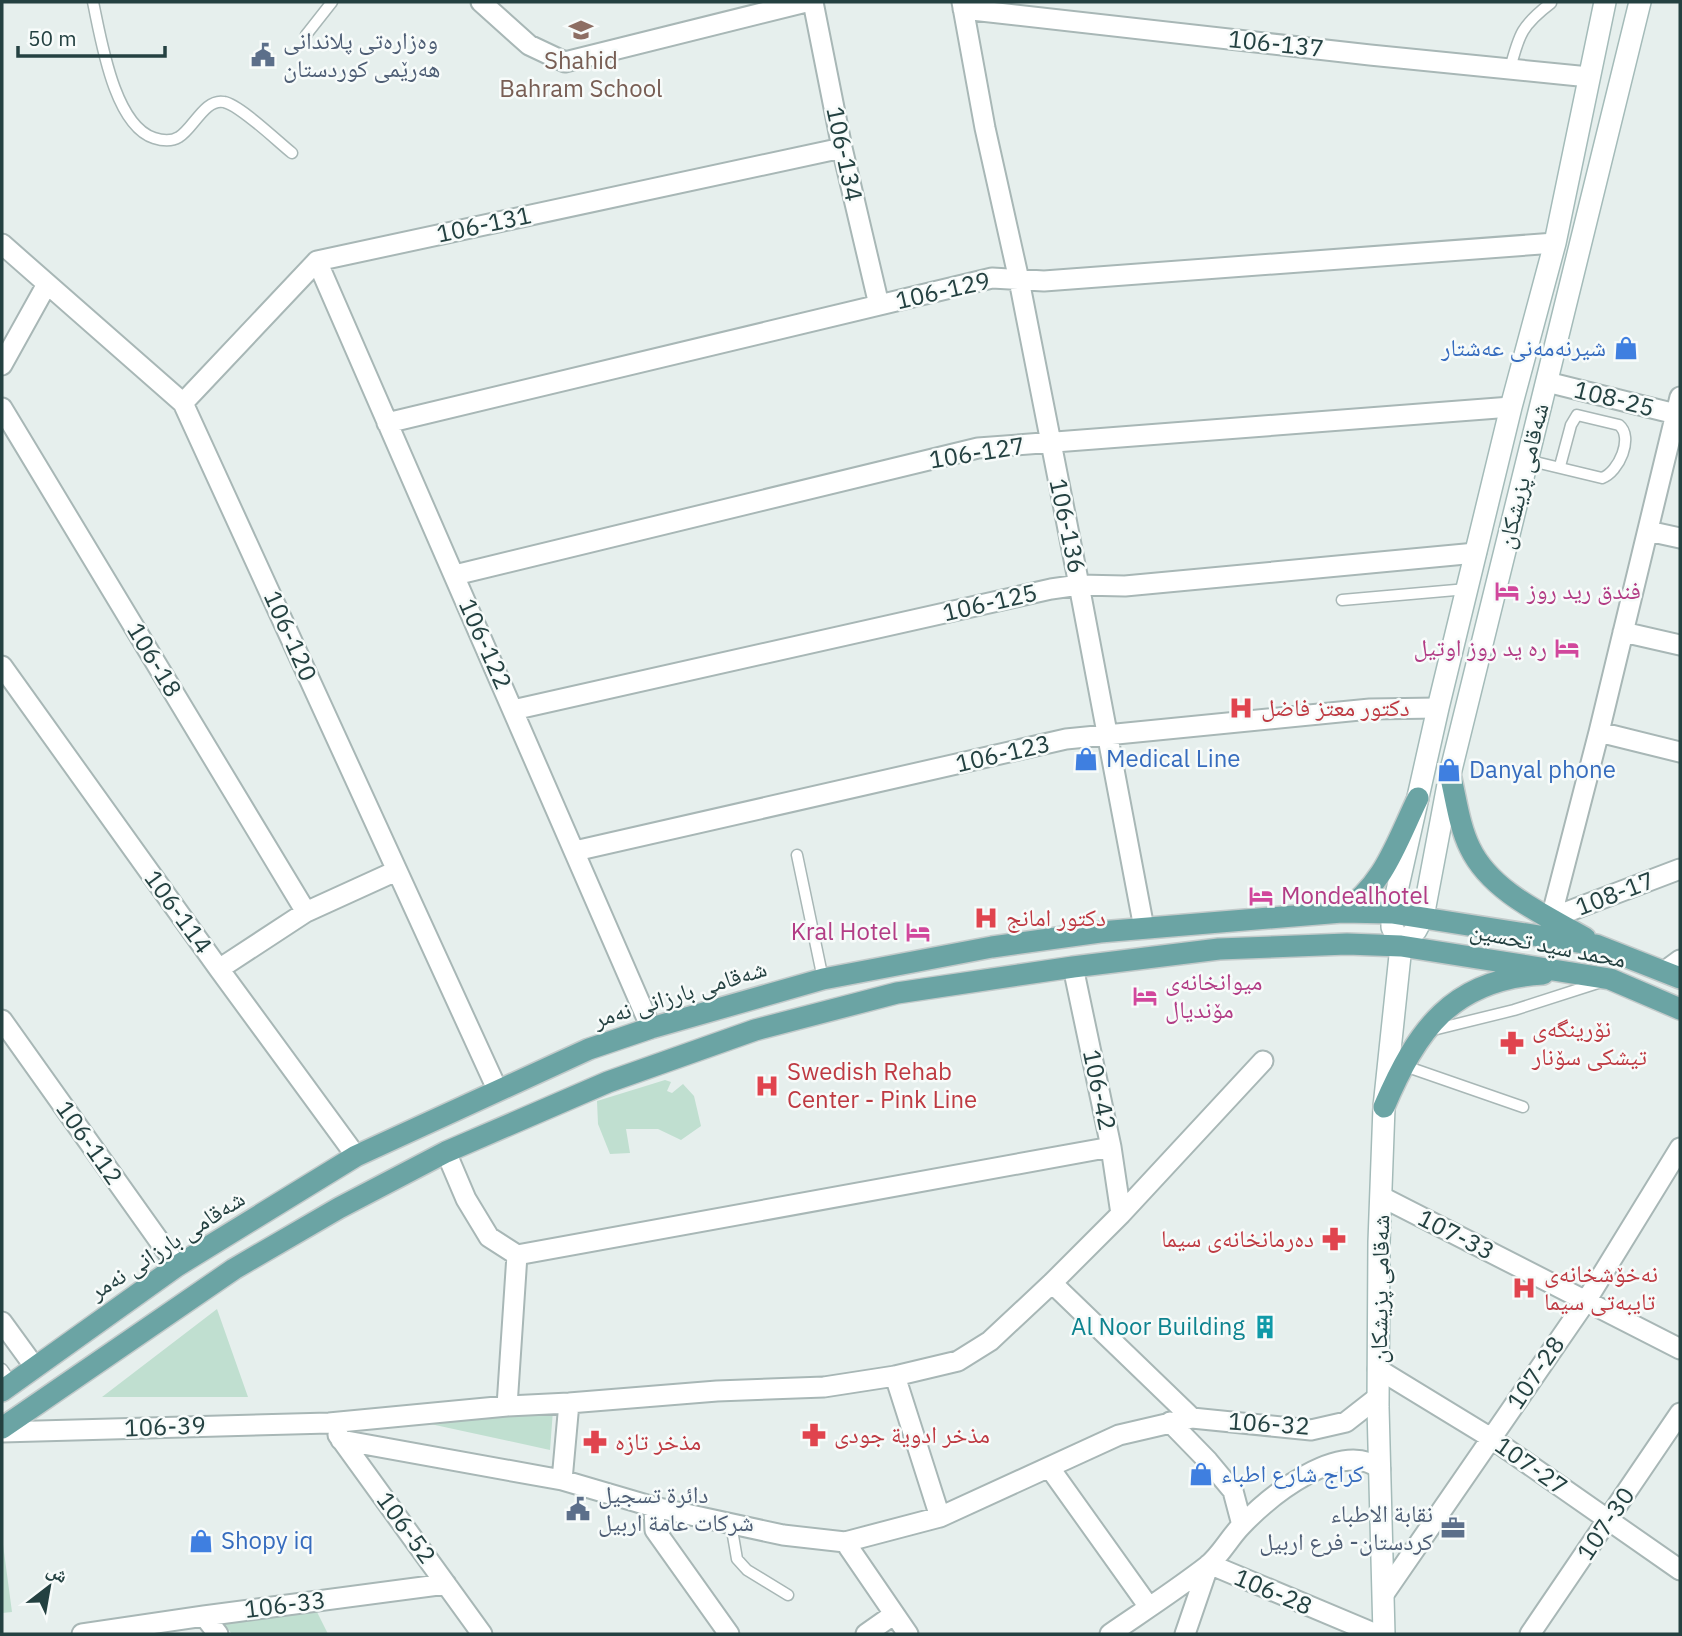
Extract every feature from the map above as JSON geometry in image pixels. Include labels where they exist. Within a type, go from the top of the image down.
[{"type":"main road","name":"شەقامی پزیشکان","points":[[1384,1634],[1378,1397],[1379,1242],[1384,1107],[1401,946],[1392,927],[1392,913],[1438,708],[1511,407],[1555,243],[1605,2]]},
{"type":"main road","name":"شەقامی پزیشکان","points":[[1401,946],[1416,930],[1423,917],[1450,774],[1640,2]]},
{"type":"main road","points":[[1450,774],[1466,837],[1482,867],[1500,886],[1596,944]]},
{"type":"main road","points":[[1342,912],[1371,889],[1418,798]]},
{"type":"main road","name":"شەقامی بارزانی نەمر","points":[[5,1381],[34,1366],[177,1266],[356,1156],[496,1089],[589,1049],[651,1028],[823,979],[992,947],[1100,932],[1342,912],[1392,913],[1596,944],[1675,970]]},
{"type":"main road","points":[[2,1430],[234,1269],[339,1208],[446,1152],[608,1082],[755,1030],[897,993],[1073,967],[1219,949],[1347,944],[1401,946]]},
{"type":"main road","name":"محمد سید تحسین","points":[[1401,946],[1610,979],[1680,1009]]},
{"type":"main road","points":[[1384,1107],[1402,1065],[1423,1032],[1454,1003],[1493,982],[1532,975],[1576,972]]},
{"type":"street","points":[[481,2],[529,46],[565,62],[806,2]]},
{"type":"street","name":"106-134","points":[[813,2],[842,148],[879,305]]},
{"type":"street","name":"106-137","points":[[963,5],[1589,77]]},
{"type":"street","name":"106-136","points":[[963,5],[985,128],[1019,280],[1079,585],[1144,928]]},
{"type":"street","name":"106-131","points":[[317,261],[842,148]]},
{"type":"street","name":"106-129","points":[[387,423],[992,278],[1044,281],[1555,243]]},
{"type":"street","name":"106-120","points":[[2,244],[183,403],[496,1089]]},
{"type":"street","points":[[183,403],[317,261]]},
{"type":"street","name":"106-122","points":[[317,261],[651,1028]]},
{"type":"street","points":[[2,365],[47,284]]},
{"type":"street","name":"108-25","points":[[1547,382],[1679,409]]},
{"type":"street","name":"106-127","points":[[455,575],[960,452],[997,446],[1511,407]]},
{"type":"street","name":"106-18","points":[[2,408],[306,912]]},
{"type":"street","points":[[1551,918],[1679,409]]},
{"type":"street","points":[[1648,531],[1680,538]]},
{"type":"street","name":"106-125","points":[[513,710],[1051,589],[1079,585],[1125,586],[1476,553]]},
{"type":"street","points":[[1623,632],[1680,645]]},
{"type":"street","name":"106-114","points":[[2,666],[356,1156]]},
{"type":"street","name":"106-123","points":[[575,851],[1066,739],[1159,732],[1370,709],[1438,708]]},
{"type":"street","points":[[1599,733],[1680,751]]},
{"type":"street","name":"108-17","points":[[1551,918],[1680,869]]},
{"type":"street","points":[[219,969],[306,912],[396,871]]},
{"type":"street","name":"106-42","points":[[1073,967],[1111,1147],[1121,1214]]},
{"type":"street","name":"106-112","points":[[2,1020],[177,1266]]},
{"type":"street","name":"106-39","points":[[2,1430],[329,1423],[508,1406],[718,1391],[824,1387],[895,1376],[958,1361],[990,1341],[1052,1283],[1121,1214],[1263,1061]]},
{"type":"street","points":[[446,1152],[466,1199],[489,1237],[517,1255],[1111,1147]]},
{"type":"street","name":"107-28","points":[[1384,1594],[1586,1301],[1680,1148]]},
{"type":"street","name":"107-33","points":[[1382,1197],[1680,1349]]},
{"type":"street","points":[[508,1406],[517,1255]]},
{"type":"street","points":[[1052,1283],[1192,1418]]},
{"type":"street","points":[[2,1322],[34,1366]]},
{"type":"street","name":"107-27","points":[[1378,1369],[1491,1438],[1680,1570]]},
{"type":"street","points":[[895,1376],[940,1517]]},
{"type":"street","name":"106-32","points":[[845,1542],[940,1517],[1119,1435],[1192,1418],[1311,1430],[1346,1422],[1378,1397]]},
{"type":"street","points":[[562,1480],[569,1403]]},
{"type":"street","name":"107-30","points":[[1530,1634],[1680,1413]]},
{"type":"street","points":[[1170,1422],[1233,1491],[1242,1525]]},
{"type":"street","name":"106-52","points":[[329,1423],[482,1634]]},
{"type":"street","points":[[341,1440],[562,1480],[654,1507],[783,1535],[845,1542],[908,1634]]},
{"type":"street","points":[[1110,1634],[1209,1564],[1242,1525],[1282,1490],[1327,1464],[1346,1459],[1372,1463],[1380,1469]]},
{"type":"street","points":[[1049,1467],[1149,1607]]},
{"type":"street","points":[[654,1507],[655,1530],[729,1634]]},
{"type":"street","points":[[1185,1634],[1209,1564]]},
{"type":"street","name":"106-28","points":[[1209,1564],[1376,1634]]},
{"type":"street","name":"106-33","points":[[82,1634],[446,1584]]},
{"type":"street","points":[[866,1634],[893,1615]]},
{"type":"street","points":[[204,1616],[218,1634]]},
{"type":"lane","points":[[93,2],[120,104],[140,131],[164,142],[180,137],[212,103],[222,101],[236,107],[292,153]]},
{"type":"lane","points":[[306,35],[332,2]]},
{"type":"lane","points":[[1510,69],[1518,37],[1537,14],[1551,3]]},
{"type":"lane","points":[[1527,460],[1602,478],[1609,476],[1616,468],[1627,437],[1624,429],[1619,425],[1577,415],[1571,425],[1560,466]]},
{"type":"lane","points":[[1342,600],[1467,589]]},
{"type":"lane","points":[[797,855],[823,979]]},
{"type":"lane","points":[[1423,1032],[1514,1010],[1610,979]]},
{"type":"lane","points":[[1402,1065],[1522,1107]]},
{"type":"lane","points":[[732,1524],[737,1559],[747,1570],[788,1595]]},
{"type":"green space","points":[[665,1080],[671,1082],[667,1091],[672,1093],[683,1084],[694,1096],[701,1126],[681,1140],[658,1129],[626,1129],[630,1153],[610,1154],[598,1124],[597,1101]]},
{"type":"green space","points":[[217,1309],[248,1397],[102,1397]]},
{"type":"green space","points":[[553,1410],[550,1450],[412,1420]]},
{"type":"green space","points":[[2,1537],[12,1612],[2,1613]]},
{"type":"green space","points":[[317,1612],[328,1634],[232,1634],[223,1623]]},
{"type":"place","name":"Shahid Bahram School","points":[[581,30]]},
{"type":"place","name":"وەزارەتی پلاندانی هەرێمی کوردستان","points":[[263,55]]},
{"type":"place","name":"شیرنەمەنی عەشتار","points":[[1626,348]]},
{"type":"place","name":"فندق ريد روز","points":[[1507,591]]},
{"type":"place","name":"ره يد روز اوتيل","points":[[1567,648]]},
{"type":"place","name":"دكتور معتز فاضل","points":[[1241,708]]},
{"type":"place","name":"Medical Line","points":[[1086,759]]},
{"type":"place","name":"Danyal phone","points":[[1449,770]]},
{"type":"place","name":"Mondealhotel","points":[[1261,896]]},
{"type":"place","name":"دكتور امانج","points":[[986,918]]},
{"type":"place","name":"Kral Hotel","points":[[918,932]]},
{"type":"place","name":"میوانخانەی مۆندیال","points":[[1145,996]]},
{"type":"place","name":"نۆرینگەی تیشکی سۆنار","points":[[1512,1043]]},
{"type":"place","name":"Swedish Rehab Center - Pink Line","points":[[767,1086]]},
{"type":"place","name":"دەرمانخانەی سیما","points":[[1334,1239]]},
{"type":"place","name":"نەخۆشخانەی تایبەتی سیما","points":[[1524,1288]]},
{"type":"place","name":"Al Noor Building","points":[[1265,1327]]},
{"type":"place","name":"مذخر ادوية جودى","points":[[814,1435]]},
{"type":"place","name":"مذخر تازه","points":[[595,1442]]},
{"type":"place","name":"كراج شارع اطباء","points":[[1201,1474]]},
{"type":"place","name":"دائرة تسجيل شركات عامة اربيل","points":[[578,1509]]},
{"type":"place","name":"نقابة الاطباء کردستان- فرع اربيل","points":[[1453,1528]]},
{"type":"place","name":"Shopy iq","points":[[201,1541]]}]
